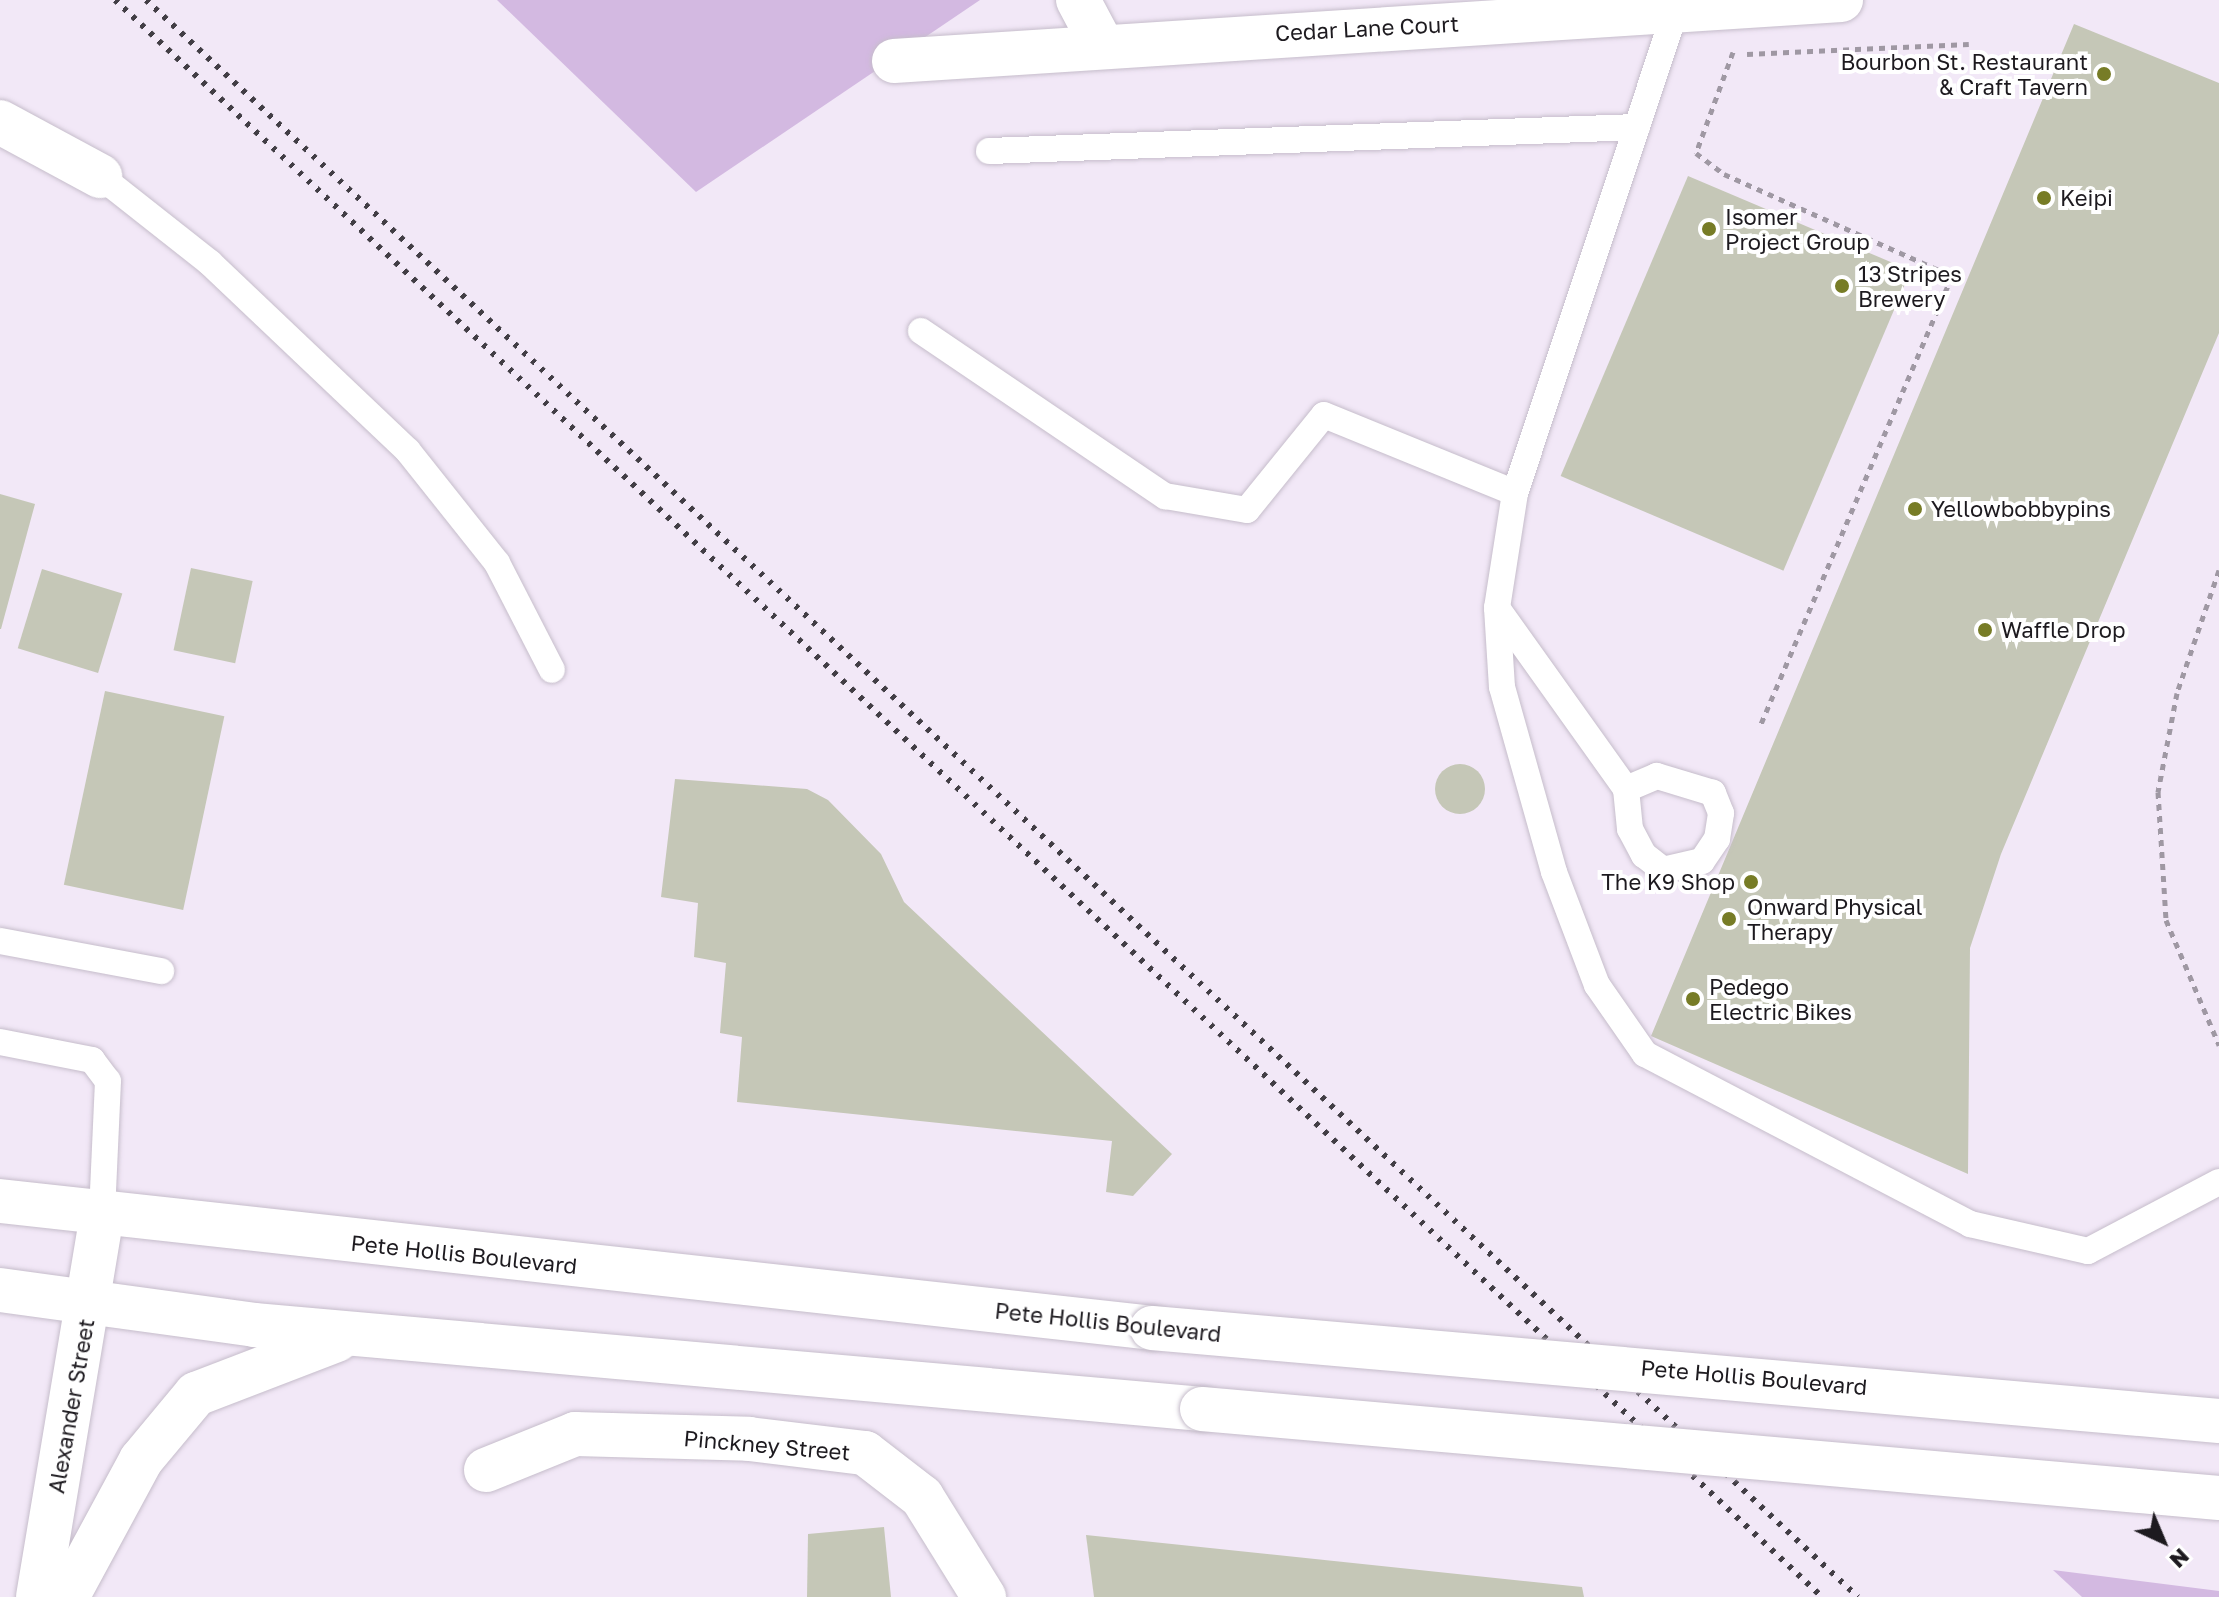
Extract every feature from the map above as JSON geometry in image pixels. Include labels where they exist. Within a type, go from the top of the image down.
[{"type":"main road","points":[[1078,0],[1103,47]]},
{"type":"main road","name":"Cedar Lane Court","points":[[894,61],[1841,0]]},
{"type":"main road","points":[[0,122],[100,176]]},
{"type":"main road","name":"Pete Hollis Boulevard","points":[[0,1201],[102,1215],[1152,1328],[2219,1421]]},
{"type":"main road","name":"Alexander Street","points":[[38,1597],[102,1215]]},
{"type":"main road","points":[[0,1290],[254,1325],[373,1332],[1202,1409],[2219,1498]]},
{"type":"main road","points":[[67,1597],[141,1460],[196,1394],[302,1348],[373,1332]]},
{"type":"main road","name":"Pinckney Street","points":[[486,1470],[575,1434],[749,1439],[865,1453],[922,1497],[984,1597]]},
{"type":"lane","points":[[1676,9],[1515,493],[1497,608],[1502,687],[1554,872],[1597,985],[1645,1054],[1970,1224],[2088,1251],[2219,1182]]},
{"type":"lane","points":[[989,151],[1637,127]]},
{"type":"lane","points":[[100,176],[210,263],[408,451],[497,563],[552,670]]},
{"type":"lane","points":[[921,331],[1165,496],[1247,510],[1324,415],[1515,493]]},
{"type":"lane","points":[[1497,608],[1626,789]]},
{"type":"lane","points":[[0,941],[161,971]]},
{"type":"lane","points":[[0,1042],[92,1060],[108,1081],[102,1215]]},
{"type":"path","points":[[1760,726],[1952,276],[1724,174],[1696,153],[1732,52],[1969,44]]},
{"type":"path","points":[[2219,570],[2177,693],[2158,792],[2166,920],[2219,1045]]},
{"type":"shaded area","points":[[497,0],[980,0],[696,192]]},
{"type":"shaded area","points":[[2053,1570],[2219,1591],[2219,1597],[2082,1597]]},
{"type":"building","points":[[2074,24],[2219,83],[2219,333],[2001,854],[1970,948],[1968,1174],[1651,1036]]},
{"type":"building","points":[[1688,176],[1911,271],[1783,571],[1561,476]]},
{"type":"building","points":[[0,494],[35,504],[1,629],[0,629]]},
{"type":"building","points":[[191,568],[253,581],[235,663],[174,650]]},
{"type":"building","points":[[42,569],[122,594],[98,673],[18,648]]},
{"type":"building","points":[[105,691],[224,716],[183,910],[64,885]]},
{"type":"building","points":[[1460,764],[1478,771],[1485,789],[1478,807],[1460,814],[1442,807],[1435,789],[1442,771]]},
{"type":"building","points":[[675,779],[807,789],[828,800],[881,854],[904,902],[1172,1154],[1133,1196],[1106,1192],[1112,1141],[737,1102],[742,1037],[720,1033],[726,963],[694,957],[698,903],[661,897]]},
{"type":"building","points":[[884,1527],[891,1597],[807,1597],[808,1534]]},
{"type":"building","points":[[1086,1535],[1582,1587],[1584,1597],[1094,1597]]},
{"type":"railway","points":[[115,0],[1822,1597]]},
{"type":"railway","points":[[146,0],[1858,1597]]},
{"type":"place","name":"Bourbon St. Restaurant & Craft Tavern","points":[[2104,74]]},
{"type":"place","name":"Keipi","points":[[2044,198]]},
{"type":"place","name":"Isomer Project Group","points":[[1709,229]]},
{"type":"place","name":"13 Stripes Brewery","points":[[1842,286]]},
{"type":"place","name":"Yellowbobbypins","points":[[1915,509]]},
{"type":"place","name":"Waffle Drop","points":[[1985,630]]},
{"type":"place","name":"The K9 Shop","points":[[1751,882]]},
{"type":"place","name":"Onward Physical Therapy","points":[[1729,919]]},
{"type":"place","name":"Pedego Electric Bikes","points":[[1693,999]]}]
